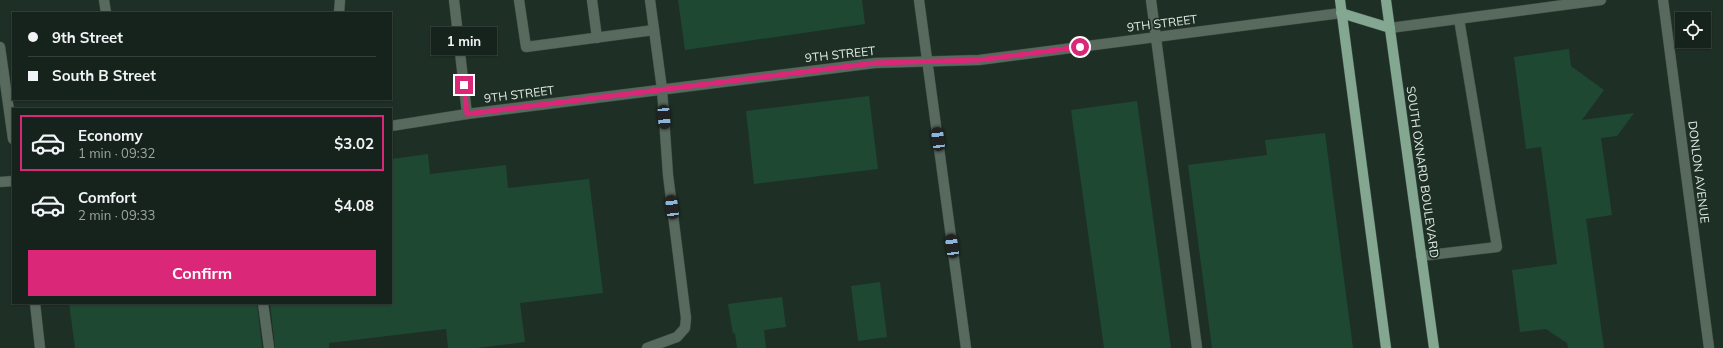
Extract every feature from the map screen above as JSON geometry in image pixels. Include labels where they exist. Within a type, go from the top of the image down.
[{"type":"main road","points":[[1340,0],[1386,348]]},
{"type":"main road","name":"SOUTH OXNARD BOULEVARD","points":[[1386,0],[1434,348]]},
{"type":"main road","points":[[1341,13],[1390,28]]},
{"type":"street","points":[[104,0],[106,12]]},
{"type":"street","points":[[339,12],[340,0]]},
{"type":"street","points":[[454,0],[467,114]]},
{"type":"street","points":[[519,0],[526,47],[654,30]]},
{"type":"street","points":[[592,0],[597,38]]},
{"type":"street","points":[[647,348],[677,337],[685,328],[686,318],[668,175],[662,88],[650,0]]},
{"type":"street","points":[[919,0],[966,348]]},
{"type":"street","points":[[1151,0],[1196,348]]},
{"type":"street","points":[[1390,28],[1459,19],[1538,4],[1601,0]]},
{"type":"street","name":"DONLON AVENUE","points":[[1663,0],[1709,348]]},
{"type":"street","name":"9TH STREET","points":[[392,126],[467,114],[662,88],[875,63],[979,60],[1341,13]]},
{"type":"street","points":[[1421,256],[1497,247],[1459,19]]},
{"type":"street","points":[[0,47],[12,132]]},
{"type":"street","points":[[0,182],[12,180]]},
{"type":"street","points":[[35,304],[40,348]]},
{"type":"street","points":[[263,304],[269,348]]},
{"type":"building","points":[[678,0],[862,0],[865,24],[685,50]]},
{"type":"building","points":[[1569,49],[1571,66],[1604,90],[1582,120],[1634,113],[1617,136],[1601,138],[1612,215],[1586,219],[1604,348],[1568,348],[1567,343],[1546,329],[1520,332],[1512,270],[1557,264],[1541,147],[1526,149],[1514,57]]},
{"type":"building","points":[[869,96],[878,169],[754,184],[746,111]]},
{"type":"building","points":[[1137,101],[1171,348],[1104,348],[1071,110]]},
{"type":"building","points":[[1325,133],[1353,348],[1212,348],[1188,165],[1267,155],[1265,140]]},
{"type":"building","points":[[428,154],[430,174],[506,165],[508,188],[589,179],[603,293],[520,303],[525,342],[477,348],[448,348],[446,329],[329,343],[329,348],[275,348],[270,304],[392,304],[392,159]]},
{"type":"building","points":[[880,282],[887,337],[858,341],[851,286]]},
{"type":"building","points":[[782,297],[786,327],[764,330],[766,348],[737,348],[728,304]]},
{"type":"building","points":[[69,304],[257,304],[262,348],[75,348]]},
{"type":"route","points":[[464,85],[467,114],[875,63],[979,60],[1080,47]]}]
